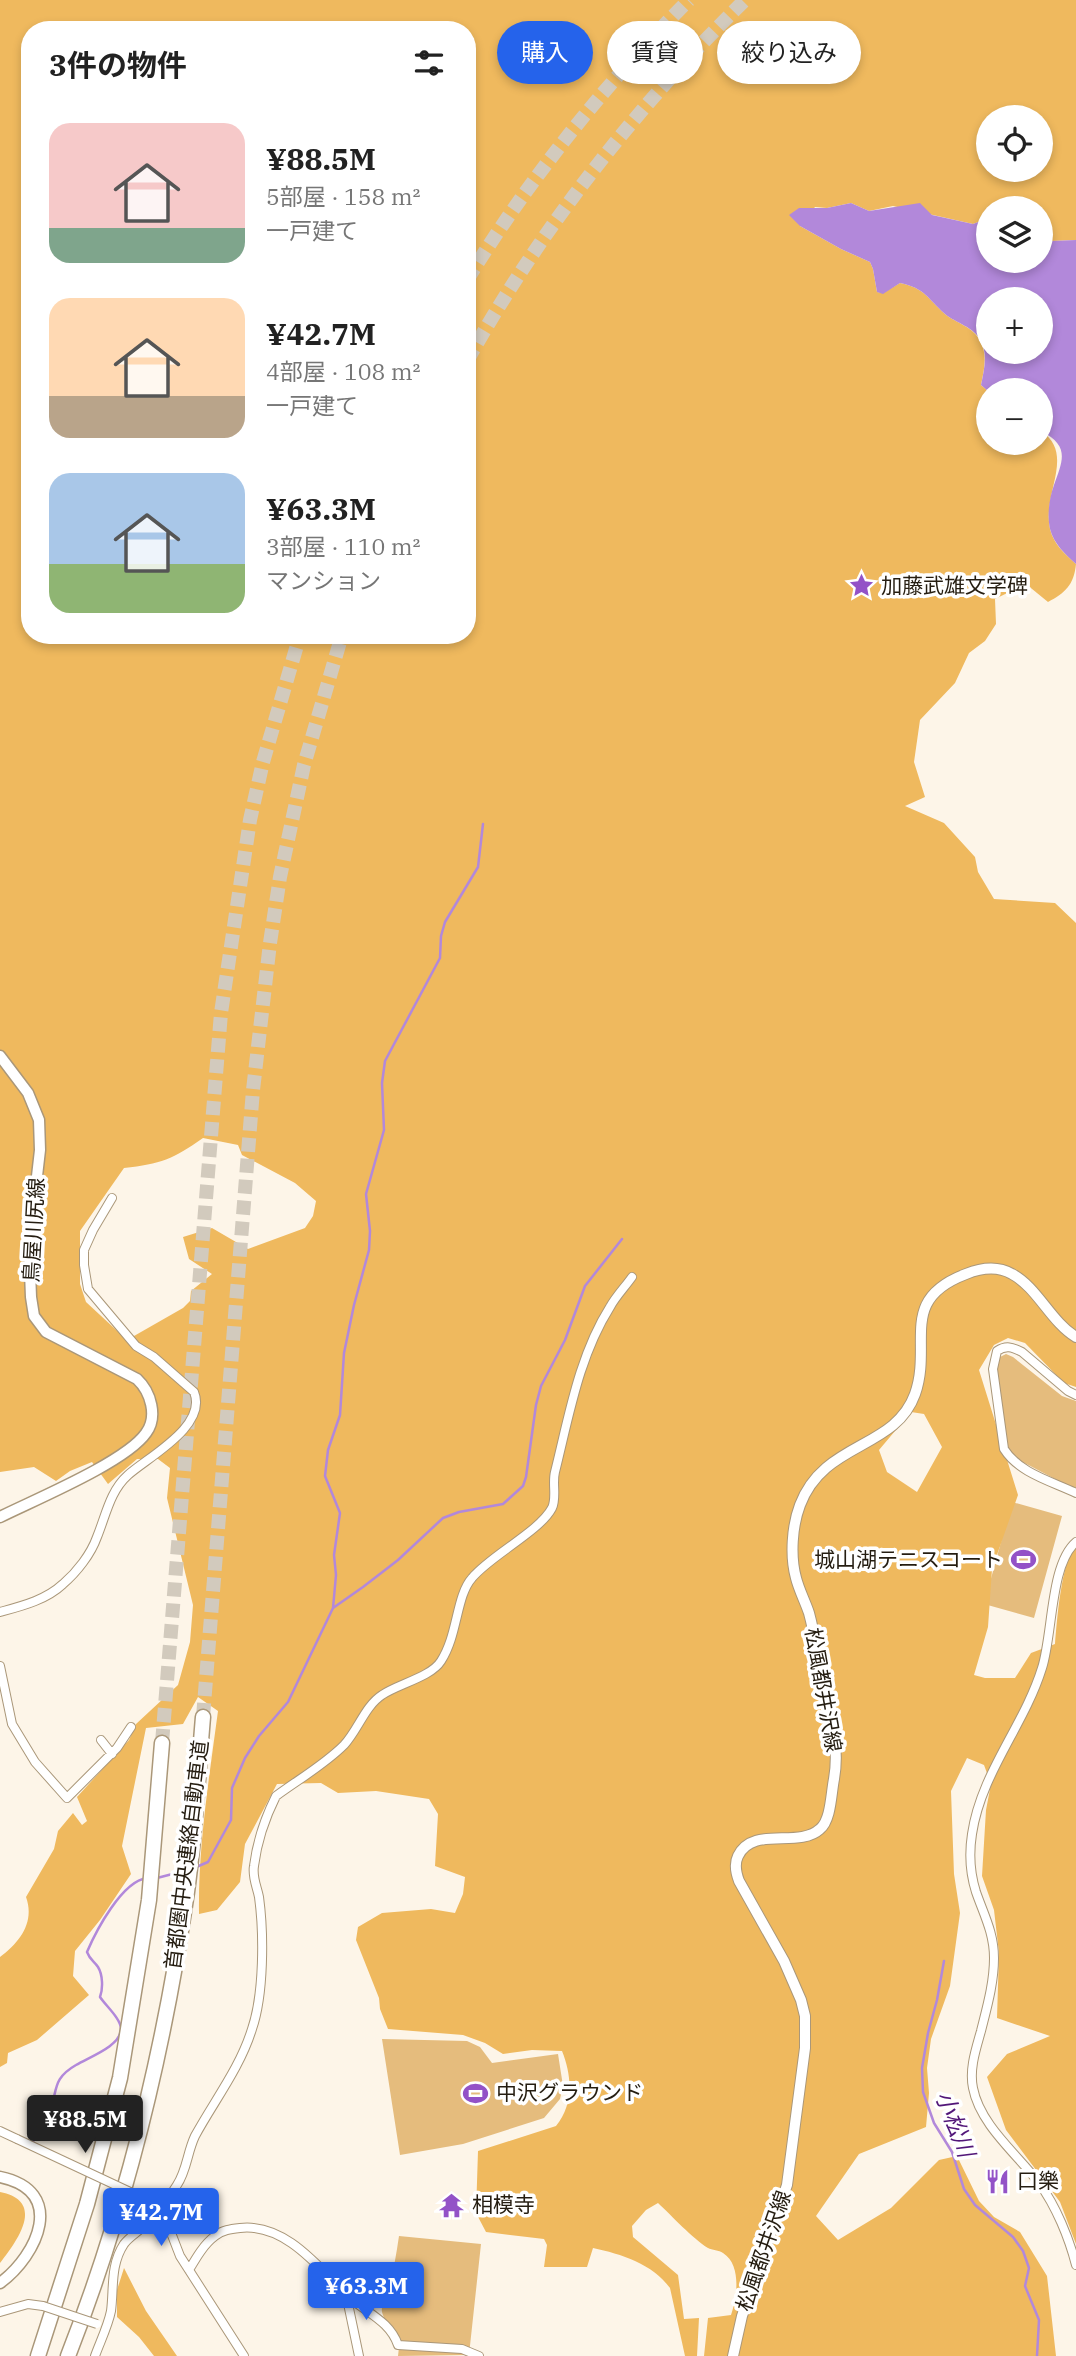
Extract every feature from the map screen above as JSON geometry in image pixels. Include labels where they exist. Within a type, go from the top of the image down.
[{"type":"highway","name":"首都圏中央連絡自動車道","points":[[68,2356],[114,2221],[139,2129],[167,2005],[187,1889],[203,1717]]},
{"type":"highway","name":"首都圏中央連絡自動車道","points":[[37,2356],[83,2217],[120,2078],[154,1862],[162,1743]]},
{"type":"main road","name":"鳥屋川尻線","points":[[0,1056],[28,1093],[39,1120],[40,1150],[29,1246],[34,1316],[46,1332],[137,1379],[145,1387],[152,1410],[149,1429],[134,1446],[103,1465],[0,1517]]},
{"type":"main road","points":[[0,2177],[15,2181],[33,2193],[41,2213],[40,2226],[26,2255],[14,2272],[0,2283]]},
{"type":"street","points":[[0,1612],[40,1599],[65,1584],[90,1553],[112,1496],[126,1476],[179,1436],[195,1409],[194,1392],[154,1357],[136,1346],[88,1289],[84,1250],[112,1198]]},
{"type":"street","name":"松風都井沢線","points":[[733,2356],[745,2307],[788,2185],[803,2074],[805,2031],[801,2000],[784,1961],[736,1875],[736,1862],[743,1847],[750,1844],[771,1839],[799,1838],[822,1828],[827,1817],[836,1762],[835,1737],[809,1613],[796,1578],[794,1535],[800,1505],[811,1482],[820,1471],[832,1461],[885,1431],[905,1412],[915,1393],[925,1307],[928,1300],[948,1282],[987,1269],[1012,1274],[1021,1280],[1062,1327],[1076,1337]]},
{"type":"street","points":[[95,2356],[111,2308],[113,2276],[122,2248],[177,2186],[185,2172],[186,2160],[194,2138],[225,2087],[251,2031],[259,2005],[261,1979],[254,1866],[265,1818],[276,1796],[320,1767],[344,1745],[372,1704],[436,1667],[453,1640],[463,1592],[470,1579],[539,1524],[552,1507],[554,1475],[571,1402],[592,1342],[610,1307],[632,1277]]},
{"type":"street","points":[[1076,1395],[1022,1352],[1013,1347],[1004,1347],[997,1351],[993,1369],[1004,1449],[1010,1458],[1026,1470],[1076,1493]]},
{"type":"street","points":[[1076,1542],[1066,1552],[1058,1578],[1042,1668],[977,1810],[970,1858],[975,1889],[990,1927],[994,1960],[990,1996],[974,2058],[973,2089],[991,2125],[1040,2184],[1065,2233],[1076,2265]]},
{"type":"street","points":[[0,1666],[12,1724],[35,1762],[68,1798],[112,1754],[131,1727]]},
{"type":"street","points":[[0,1728],[12,1724]]},
{"type":"street","points":[[101,1740],[112,1754]]},
{"type":"street","points":[[0,2131],[159,2208],[167,2221],[177,2251],[244,2356]]},
{"type":"street","points":[[189,2270],[216,2235],[230,2230],[256,2227],[276,2233],[330,2276],[346,2294],[390,2328],[398,2345],[462,2349],[480,2356]]},
{"type":"street","points":[[346,2294],[359,2356]]},
{"type":"street","points":[[0,2312],[28,2304],[43,2306],[105,2328]]},
{"type":"shaded area","points":[[0,0],[1076,0],[1076,240],[1053,241],[1053,196],[976,196],[976,223],[973,224],[893,206],[869,211],[851,203],[827,208],[815,207],[800,226],[870,262],[877,292],[883,293],[900,283],[915,288],[945,314],[976,335],[976,364],[984,364],[982,378],[976,378],[976,455],[1053,455],[1053,444],[1057,463],[1050,502],[1050,529],[1057,544],[1076,564],[1068,587],[1048,602],[1026,584],[995,599],[996,624],[985,641],[969,653],[955,683],[920,720],[914,762],[925,797],[905,806],[944,823],[975,857],[978,872],[994,899],[1055,903],[1076,923],[1076,1387],[1064,1383],[1025,1343],[1008,1338],[994,1345],[979,1370],[1018,1495],[992,1569],[988,1627],[974,1675],[985,1678],[1015,1678],[1031,1653],[1055,1644],[1063,1578],[1076,1547],[1076,2244],[1060,2202],[1006,2130],[987,2077],[1007,2054],[1050,2036],[997,2018],[999,1953],[994,1910],[982,1876],[986,1810],[991,1784],[984,1765],[967,1758],[951,1791],[954,1874],[960,1913],[950,1986],[931,2039],[927,2068],[929,2093],[926,2127],[859,2154],[816,2216],[838,2240],[891,2208],[939,2160],[957,2156],[979,2201],[994,2217],[1020,2232],[1047,2276],[1056,2356],[704,2356],[708,2318],[731,2315],[736,2291],[733,2265],[723,2253],[708,2248],[696,2239],[658,2203],[646,2210],[632,2226],[633,2237],[678,2275],[684,2319],[699,2318],[697,2356],[685,2356],[670,2288],[646,2266],[593,2248],[587,2267],[544,2267],[547,2245],[544,2239],[486,2232],[476,2213],[478,2151],[556,2126],[566,2109],[570,2090],[568,2070],[562,2051],[532,2050],[503,2054],[485,2043],[463,2035],[388,2029],[356,1940],[358,1927],[382,1913],[431,1909],[455,1913],[463,1894],[465,1877],[435,1866],[438,1814],[429,1799],[376,1791],[338,1793],[321,1783],[277,1784],[245,1844],[240,1882],[217,1910],[199,1914],[202,1838],[218,1711],[198,1697],[183,1724],[146,1728],[122,1846],[131,1874],[75,1951],[73,1976],[89,1995],[37,2040],[8,2053],[7,2063],[0,2067],[0,1957],[14,1945],[24,1931],[29,1915],[26,1897],[54,1849],[58,1831],[73,1813],[82,1825],[87,1821],[77,1797],[129,1740],[136,1724],[178,1685],[190,1642],[193,1605],[167,1498],[170,1468],[158,1459],[137,1459],[108,1484],[92,1462],[70,1471],[56,1481],[34,1467],[0,1472]],"holes":[[[203,1138],[238,1145],[242,1155],[295,1183],[316,1201],[313,1216],[305,1228],[248,1249],[212,1228],[183,1237],[189,1259],[212,1274],[191,1291],[190,1301],[183,1308],[127,1340],[86,1302],[80,1284],[80,1231],[124,1168],[148,1165],[175,1156]],[[911,1412],[924,1414],[942,1447],[917,1492],[887,1472],[879,1450]]]},
{"type":"shaded area","points":[[851,203],[869,211],[920,203],[932,215],[976,223],[976,273],[1053,273],[1053,241],[1076,240],[1076,564],[1057,544],[1050,529],[1050,501],[1062,454],[1053,439],[1053,378],[982,378],[985,364],[1053,364],[1053,287],[976,287],[976,334],[945,314],[915,288],[900,283],[883,294],[877,292],[870,262],[800,226],[789,215],[799,208],[827,208]]},
{"type":"shaded area","points":[[1006,1354],[1062,1396],[1076,1401],[1076,1490],[1015,1458],[1007,1446],[993,1375],[996,1359]]},
{"type":"shaded area","name":"城山湖テニスコート","points":[[1012,1502],[1062,1516],[1034,1618],[984,1604]]},
{"type":"shaded area","name":"中沢グラウンド","points":[[382,2039],[467,2041],[480,2047],[492,2063],[558,2054],[563,2086],[560,2099],[544,2118],[463,2144],[400,2155]]},
{"type":"shaded area","points":[[0,2192],[14,2197],[22,2204],[25,2212],[20,2233],[0,2263]]},
{"type":"shaded area","points":[[399,2236],[481,2244],[469,2355],[398,2356],[398,2337],[394,2328],[384,2318],[382,2310]]},
{"type":"shaded area","points":[[124,2268],[146,2311],[177,2356],[154,2356],[139,2337],[117,2317],[117,2290]]},
{"type":"waterway","points":[[333,1608],[336,1575],[334,1555],[340,1513],[325,1476],[328,1450],[340,1415],[344,1353],[369,1250],[366,1194],[384,1130],[382,1083],[385,1061],[440,958],[445,922],[478,867],[483,824]]},
{"type":"waterway","points":[[194,1868],[208,1862],[231,1820],[232,1788],[245,1758],[259,1736],[288,1702],[333,1608],[398,1560],[443,1518],[459,1512],[503,1504],[523,1486],[541,1386],[565,1340],[585,1286],[622,1239]]},
{"type":"waterway","points":[[157,1878],[184,1871]]},
{"type":"waterway","points":[[33,2143],[48,2115],[62,2076],[110,2046],[120,2035],[119,2021],[100,1997],[100,1970],[87,1952],[103,1920],[119,1897],[138,1881],[147,1878]]},
{"type":"waterway","name":"小松川","points":[[944,1961],[922,2068],[923,2092],[934,2123],[952,2152],[964,2189],[975,2205],[1013,2237],[1023,2251],[1029,2268],[1025,2286],[1039,2320],[1037,2356]]},
{"type":"tunnel","points":[[476,266],[515,206],[570,134],[628,64],[689,0]]},
{"type":"tunnel","points":[[476,346],[526,263],[593,170],[666,82],[745,0]]},
{"type":"tunnel","points":[[162,1743],[221,1013],[250,820],[263,762],[297,644]]},
{"type":"tunnel","points":[[203,1717],[253,1090],[270,943],[280,877],[304,765],[339,644]]},
{"type":"place","name":"加藤武雄文学碑","points":[[861,586]]},
{"type":"place","name":"城山湖テニスコート","points":[[1023,1560]]},
{"type":"place","name":"中沢グラウンド","points":[[476,2093]]},
{"type":"place","name":"口樂","points":[[997,2181]]},
{"type":"place","name":"相模寺","points":[[452,2205]]}]
